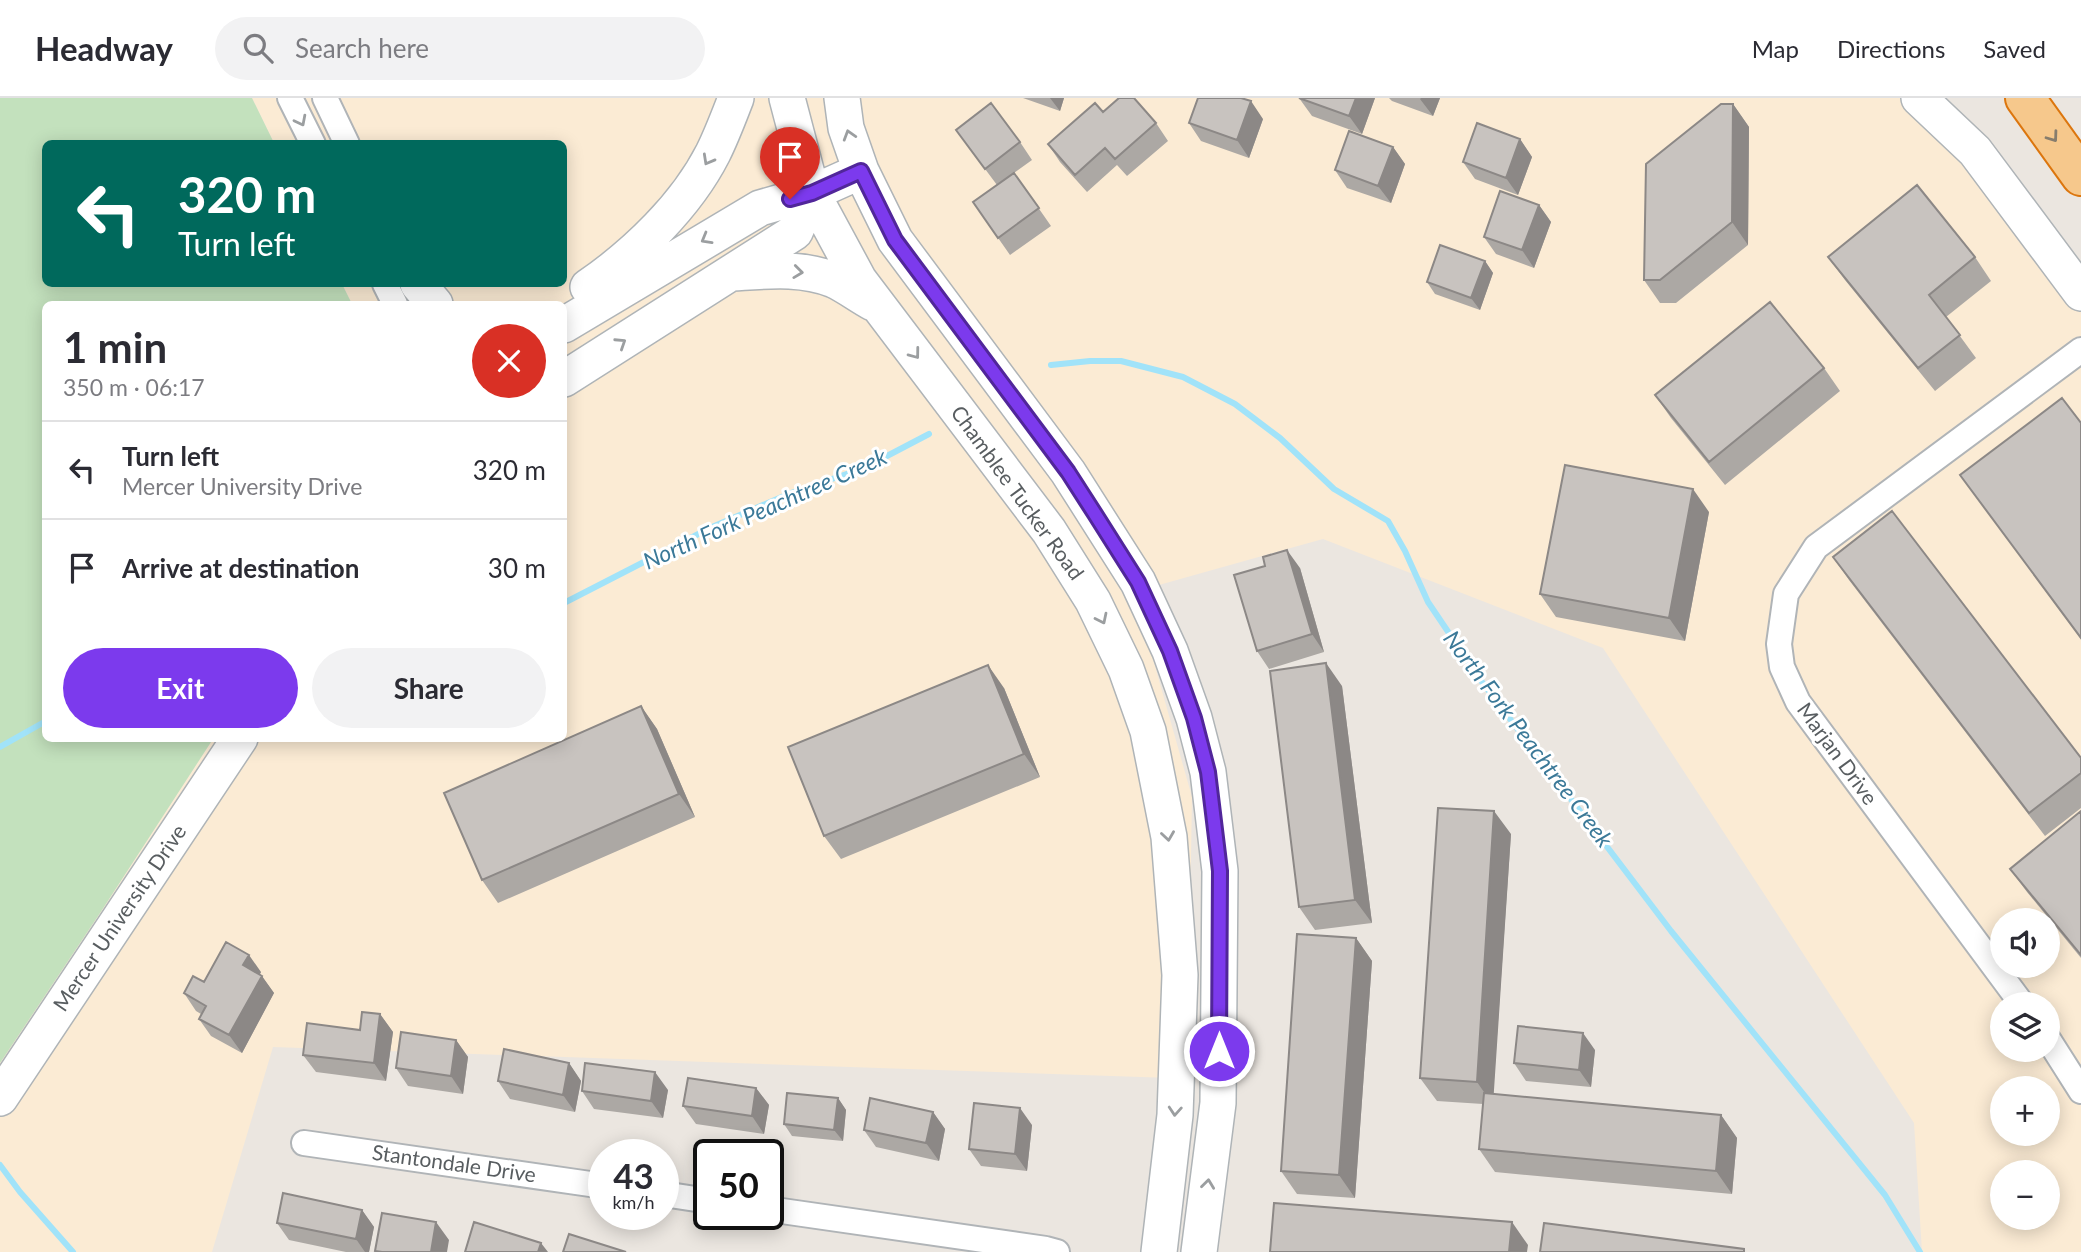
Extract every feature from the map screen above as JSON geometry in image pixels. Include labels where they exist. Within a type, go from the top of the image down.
[{"type":"highway","points":[[2025,98],[2081,176]]},
{"type":"main road","points":[[563,301],[609,272],[655,233],[698,178],[713,153],[736,98]]},
{"type":"main road","name":"Chamblee Tucker Road","points":[[787,98],[812,193],[859,280],[1049,531],[1086,589],[1126,669],[1148,731],[1169,837],[1180,975],[1175,1115],[1159,1252]]},
{"type":"main road","points":[[842,98],[846,128],[861,171],[895,240],[1068,472],[1138,582],[1170,651],[1194,718],[1208,772],[1220,871],[1219,1103],[1199,1252]]},
{"type":"main road","points":[[1919,98],[1975,151],[2081,293]]},
{"type":"main road","points":[[567,323],[760,208],[812,193],[861,171]]},
{"type":"main road","points":[[567,377],[795,232],[812,193]]},
{"type":"main road","points":[[730,274],[780,270],[809,273],[835,281],[880,307]]},
{"type":"main road","points":[[420,287],[432,301]]},
{"type":"main road","name":"Mercer University Drive","points":[[0,1098],[237,742]]},
{"type":"street","points":[[290,98],[311,140]]},
{"type":"street","points":[[325,98],[345,140]]},
{"type":"street","name":"Marjan Drive","points":[[2013,992],[1798,702],[1782,667],[1779,643],[1786,594],[1816,547],[2081,350]]},
{"type":"street","points":[[2060,1058],[2081,1091]]},
{"type":"street","name":"Stantondale Drive","points":[[304,1143],[588,1184]]},
{"type":"street","points":[[784,1211],[1057,1252]]},
{"type":"shaded area","points":[[252,98],[1928,98],[2081,300],[2081,1252],[1922,1252],[1914,1123],[1603,648],[1323,539],[1134,592],[1192,797],[1189,977],[1200,1079],[273,1047],[212,1252],[0,1252],[0,1063],[211,742],[567,742],[567,301],[350,301],[344,287],[567,287],[567,140],[273,140]]},
{"type":"green space","points":[[0,98],[252,98],[273,140],[42,140],[42,287],[344,287],[350,301],[42,301],[42,742],[211,742],[0,1063]]},
{"type":"building","points":[[1119,98],[1134,98],[1156,123],[1115,159],[1105,148],[1075,175],[1048,144],[1095,103],[1103,112]]},
{"type":"building","points":[[1198,98],[1241,98],[1251,101],[1237,140],[1189,123]]},
{"type":"building","points":[[1299,98],[1356,98],[1349,116]]},
{"type":"building","points":[[991,103],[1020,142],[985,169],[956,130]]},
{"type":"building","points":[[1721,104],[1733,104],[1732,222],[1660,280],[1644,280],[1646,164]]},
{"type":"building","points":[[1477,123],[1520,139],[1506,178],[1463,162]]},
{"type":"building","points":[[1349,131],[1393,147],[1378,186],[1335,170]]},
{"type":"building","points":[[1014,173],[1039,208],[998,238],[973,202]]},
{"type":"building","points":[[1917,185],[1975,257],[1929,295],[1960,335],[1918,368],[1828,257]]},
{"type":"building","points":[[1500,191],[1539,205],[1522,250],[1484,237]]},
{"type":"building","points":[[1440,245],[1485,261],[1471,298],[1427,282]]},
{"type":"building","points":[[1770,302],[1824,368],[1709,462],[1655,395]]},
{"type":"building","points":[[2062,398],[2081,423],[2081,638],[1960,475]]},
{"type":"building","points":[[1565,465],[1693,489],[1669,618],[1540,594]]},
{"type":"building","points":[[1892,511],[2081,758],[2081,773],[2029,813],[1833,557]]},
{"type":"building","points":[[1287,550],[1312,634],[1257,651],[1234,575],[1265,566],[1263,557]]},
{"type":"building","points":[[1326,663],[1355,900],[1299,907],[1270,671]]},
{"type":"building","points":[[988,665],[1024,754],[824,836],[788,747]]},
{"type":"building","points":[[641,706],[679,794],[482,880],[444,793],[559,742],[567,742],[567,739]]},
{"type":"building","points":[[1438,808],[1494,811],[1477,1082],[1420,1078]]},
{"type":"building","points":[[2081,811],[2081,955],[2060,930],[2060,908],[2042,908],[2010,869]]},
{"type":"building","points":[[1297,934],[1356,938],[1339,1175],[1281,1171]]},
{"type":"building","points":[[226,942],[249,955],[243,965],[262,976],[229,1035],[199,1019],[206,1006],[184,993],[193,976],[204,982]]},
{"type":"building","points":[[362,1012],[380,1014],[374,1063],[303,1055],[307,1023],[360,1030]]},
{"type":"building","points":[[1518,1026],[1583,1033],[1579,1070],[1514,1063]]},
{"type":"building","points":[[401,1032],[456,1040],[451,1076],[396,1068]]},
{"type":"building","points":[[504,1049],[569,1063],[563,1095],[498,1081]]},
{"type":"building","points":[[585,1063],[655,1072],[651,1101],[582,1091]]},
{"type":"building","points":[[688,1078],[756,1088],[752,1116],[683,1106]]},
{"type":"building","points":[[787,1093],[838,1098],[834,1130],[784,1124]]},
{"type":"building","points":[[1484,1093],[1721,1115],[1716,1171],[1479,1149]]},
{"type":"building","points":[[870,1098],[933,1112],[926,1143],[864,1130]]},
{"type":"building","points":[[974,1103],[1020,1108],[1015,1154],[969,1149]]},
{"type":"building","points":[[283,1193],[362,1210],[356,1239],[277,1223]]},
{"type":"building","points":[[1274,1203],[1512,1222],[1509,1252],[1270,1252]]},
{"type":"building","points":[[382,1213],[436,1222],[431,1252],[375,1251]]},
{"type":"building","points":[[474,1222],[541,1243],[538,1252],[465,1252]]},
{"type":"building","points":[[1544,1223],[1744,1249],[1744,1252],[1540,1252]]},
{"type":"building","points":[[569,1234],[626,1252],[563,1252]]},
{"type":"waterway","name":"North Fork Peachtree Creek","points":[[1051,365],[1121,361],[1183,377],[1235,404],[1280,438],[1334,489],[1388,521],[1428,602],[1482,682],[1671,931],[1885,1195],[1920,1252]]},
{"type":"waterway","name":"North Fork Peachtree Creek","points":[[567,601],[712,527],[791,493],[864,468],[929,434]]},
{"type":"waterway","name":"North Fork Peachtree Creek","points":[[0,747],[42,723]]},
{"type":"waterway","points":[[0,1165],[73,1252]]},
{"type":"route","points":[[790,199],[812,193],[861,171],[895,240],[1068,472],[1138,582],[1170,651],[1194,718],[1208,772],[1220,871],[1219,1051]]}]
